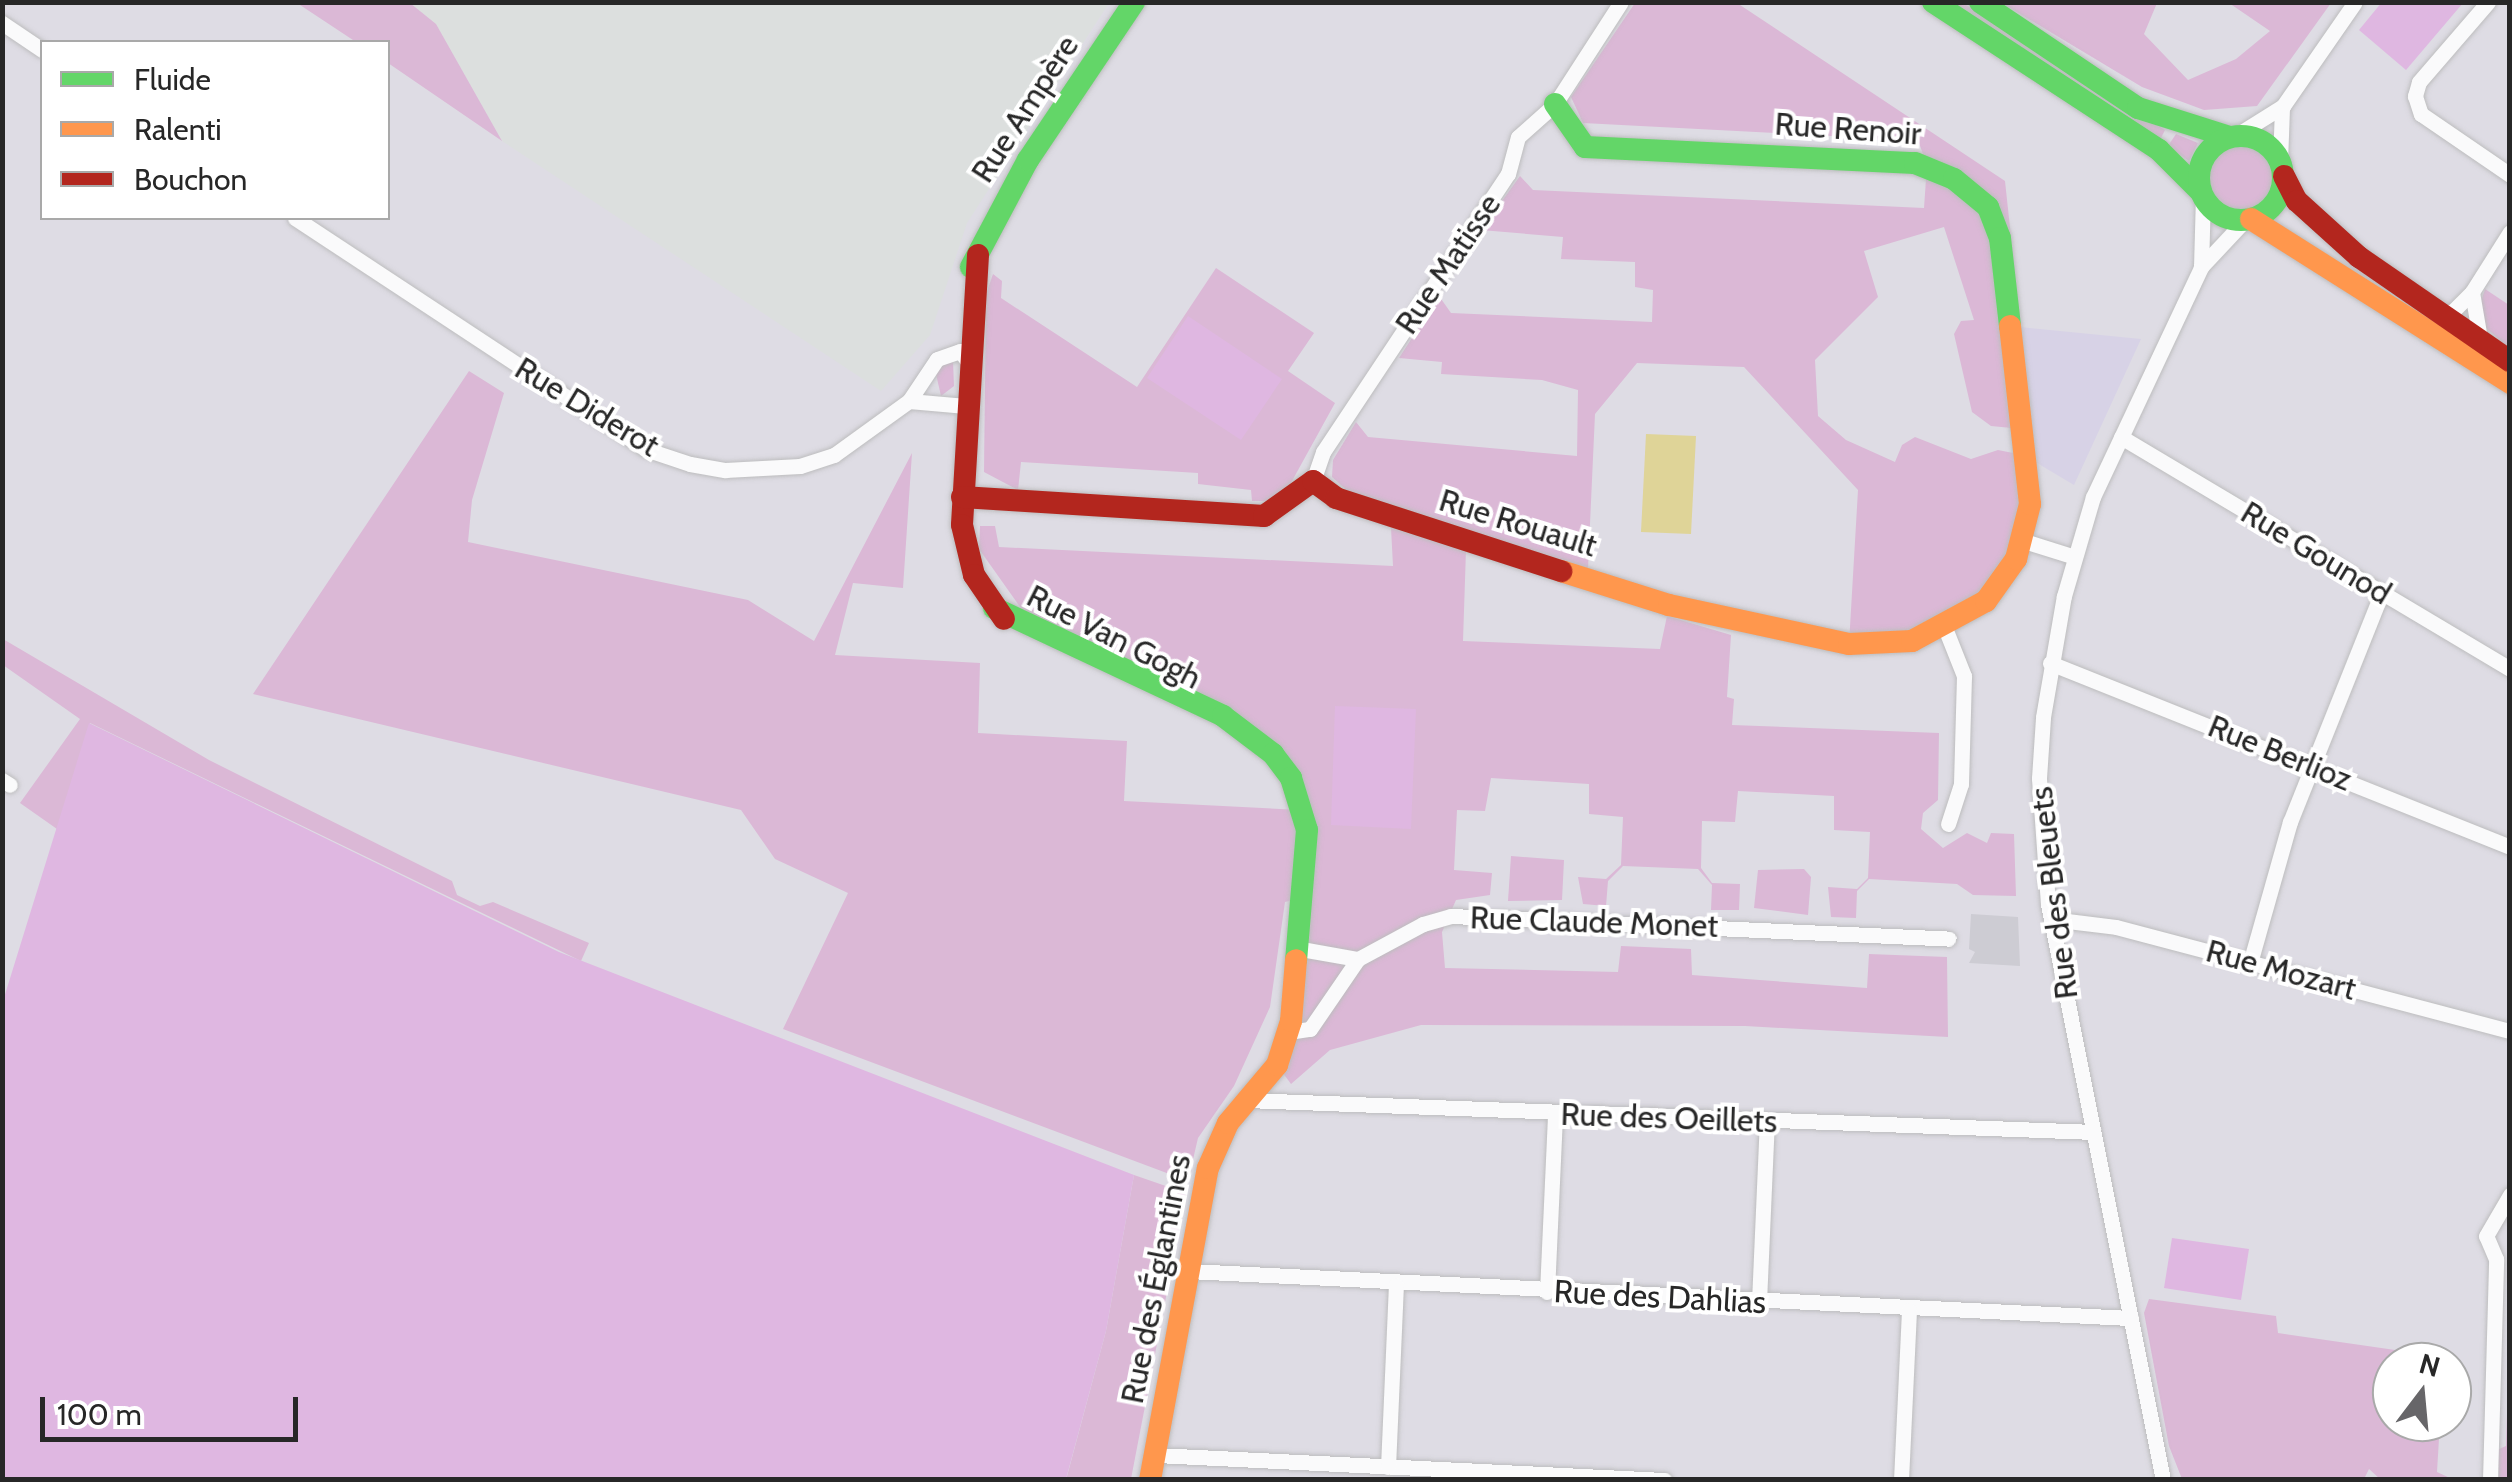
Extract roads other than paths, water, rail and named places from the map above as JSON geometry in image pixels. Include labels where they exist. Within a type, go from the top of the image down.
[{"type":"street","name":"Rue Ampère","points":[[994,608],[966,550],[962,498],[966,406],[957,360],[978,254],[1028,160],[1134,2]]},
{"type":"street","name":"Rue Matisse","points":[[1312,481],[1323,452],[1508,174],[1518,137],[1555,104],[1621,2]]},
{"type":"street","points":[[1933,2],[2159,150],[2218,214],[2248,220],[2300,244],[2510,382]]},
{"type":"street","points":[[1980,2],[2138,108],[2233,137],[2264,142],[2298,201],[2350,250],[2510,361]]},
{"type":"street","points":[[2202,195],[2203,160],[2283,106],[2355,2]]},
{"type":"street","points":[[2488,2],[2419,82],[2416,96],[2422,114],[2510,175]]},
{"type":"street","points":[[2,24],[40,49]]},
{"type":"street","name":"Rue Renoir","points":[[1555,104],[1585,147],[1915,162],[1954,178],[1988,207],[2000,238],[2028,456],[2024,540]]},
{"type":"street","points":[[2248,220],[2274,205],[2282,169],[2283,106]]},
{"type":"street","name":"Rue des Bleuets","points":[[2201,267],[2202,195]]},
{"type":"street","name":"Rue Diderot","points":[[297,220],[645,448],[690,464],[725,470],[800,466],[834,455],[910,401],[957,360]]},
{"type":"street","name":"Rue des Bleuets","points":[[2163,1480],[2051,919],[2039,778],[2050,662],[2074,557],[2122,436],[2201,267],[2248,220]]},
{"type":"street","points":[[2439,314],[2452,312],[2472,292],[2510,232]]},
{"type":"street","points":[[2472,292],[2482,342]]},
{"type":"street","points":[[910,401],[966,406]]},
{"type":"street","name":"Rue Gounod","points":[[2122,436],[2510,669]]},
{"type":"street","points":[[962,498],[1264,516],[1312,481]]},
{"type":"street","name":"Rue Rouault","points":[[1312,481],[1336,498],[1390,517],[1732,622],[1864,644],[1912,641],[1945,628],[1986,601],[2024,540]]},
{"type":"street","points":[[2024,540],[2074,557]]},
{"type":"street","points":[[2250,962],[2312,766],[2382,592]]},
{"type":"street","name":"Rue Van Gogh","points":[[994,608],[1223,716],[1273,754],[1301,802],[1306,830],[1301,949],[1288,1032],[1276,1065],[1246,1100]]},
{"type":"street","points":[[1945,628],[1964,676],[1962,784],[1948,824]]},
{"type":"street","name":"Rue Berlioz","points":[[2050,662],[2510,847]]},
{"type":"street","name":"Rue Claude Monet","points":[[1288,1032],[1310,1029],[1358,959],[1423,924],[1451,916],[1948,938]]},
{"type":"street","name":"Rue Mozart","points":[[2051,919],[2116,927],[2510,1031]]},
{"type":"street","points":[[1301,949],[1358,959]]},
{"type":"street","name":"Rue des Oeillets","points":[[1246,1100],[2093,1132]]},
{"type":"street","name":"Rue des Églantines","points":[[1150,1480],[1208,1168],[1228,1122],[1246,1100]]},
{"type":"street","points":[[1547,1292],[1555,1113]]},
{"type":"street","points":[[1759,1302],[1767,1122]]},
{"type":"street","points":[[2490,1480],[2496,1274],[2486,1236],[2510,1196]]},
{"type":"street","name":"Rue des Dahlias","points":[[1190,1270],[1396,1285],[2132,1318]]},
{"type":"street","points":[[1388,1467],[1396,1285]]},
{"type":"street","points":[[1902,1480],[1909,1310]]},
{"type":"street","points":[[1156,1454],[1532,1477],[1664,1480]]}]
